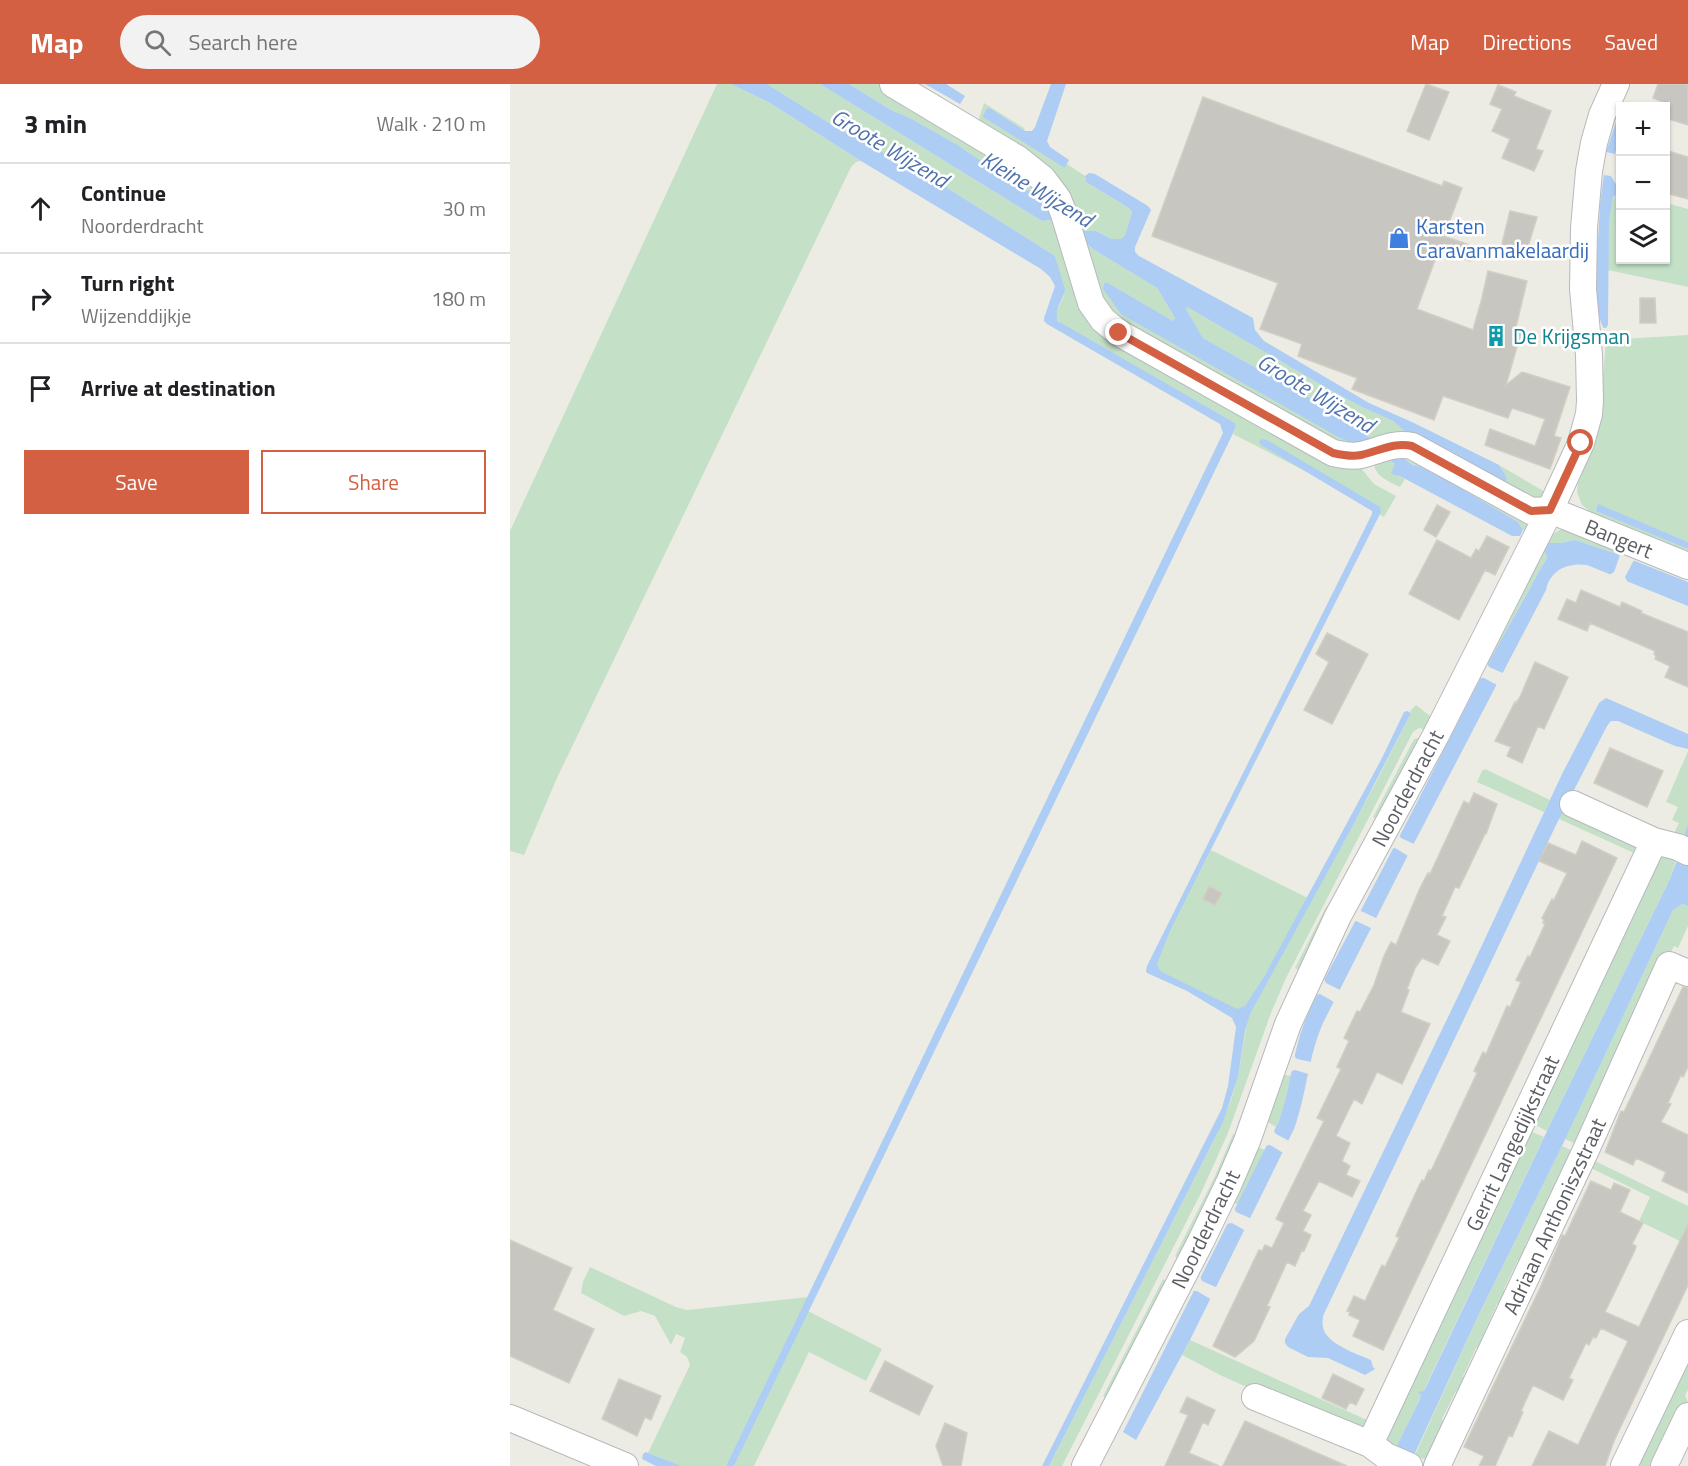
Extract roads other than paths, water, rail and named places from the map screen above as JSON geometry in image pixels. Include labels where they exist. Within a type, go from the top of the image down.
[{"type":"street","name":"Bangert","points":[[893,84],[1031,168],[1052,189],[1064,214],[1091,303],[1111,327],[1333,453],[1352,456],[1405,444],[1531,511],[1550,510],[1688,566]]},
{"type":"street","name":"Noorderdracht","points":[[1085,1466],[1229,1183],[1247,1141],[1288,1024],[1338,916],[1438,738],[1581,443],[1589,414],[1589,355],[1583,290],[1584,228],[1594,143],[1602,115],[1616,84]]},
{"type":"street","points":[[1573,804],[1673,847]]},
{"type":"street","name":"Gerrit Langedijkstraat","points":[[1388,1455],[1673,847]]},
{"type":"street","name":"Adriaan Anthoniszstraat","points":[[1437,1466],[1589,1142],[1679,969]]},
{"type":"street","points":[[1624,1466],[1688,1333]]},
{"type":"street","points":[[1255,1397],[1388,1455]]},
{"type":"street","points":[[1664,1466],[1688,1416]]},
{"type":"street","points":[[510,1418],[625,1466]]},
{"type":"water","points":[[731,84],[767,84],[837,128],[933,179],[1055,256],[1065,290],[1057,309],[1058,321],[1235,423],[1236,427],[734,1466],[726,1466],[1223,433],[1220,424],[1047,324],[1044,318],[1055,286],[1050,277],[1041,269],[861,161],[770,103]]},
{"type":"water","points":[[820,84],[849,84],[891,110],[956,144],[1046,201],[1053,215],[1085,231],[1096,231],[1112,239],[1121,239],[1125,235],[1132,212],[1086,182],[1085,176],[1089,173],[1095,174],[1148,206],[1151,210],[1135,247],[1135,252],[1139,256],[1253,318],[1255,330],[1264,341],[1369,403],[1499,465],[1507,480],[1503,482],[1410,436],[1393,421],[1332,391],[1187,307],[1186,309],[1203,338],[1360,426],[1369,438],[1399,457],[1442,477],[1518,522],[1523,530],[1520,536],[1512,536],[1391,473],[1395,464],[1365,443],[1354,444],[1340,438],[1121,314],[1103,289],[1106,282],[1173,321],[1175,318],[1157,288],[1096,251],[1082,237],[1050,220],[1042,221]]},
{"type":"water","points":[[925,84],[946,84],[965,96],[960,104]]},
{"type":"water","points":[[1051,84],[1066,84],[1047,141],[1050,147],[1069,160],[1065,168],[983,117],[986,109],[990,108],[1025,131],[1032,131]]},
{"type":"water","points":[[1616,122],[1615,154],[1606,152]]},
{"type":"water","points":[[1604,175],[1611,176],[1616,183],[1616,195],[1613,197],[1609,220],[1608,325],[1606,328],[1600,318],[1597,304],[1600,203]]},
{"type":"water","points":[[1262,439],[1380,507],[1381,512],[1170,931],[1157,964],[1160,971],[1237,1009],[1245,1006],[1264,977],[1382,758],[1404,712],[1411,713],[1350,831],[1250,1014],[1238,1077],[1223,1122],[1049,1466],[1042,1466],[1222,1108],[1228,1086],[1236,1027],[1232,1018],[1187,991],[1147,973],[1147,966],[1372,514],[1372,511],[1261,445],[1259,441]]},
{"type":"water","points":[[1598,504],[1688,542],[1688,549],[1596,511]]},
{"type":"water","points":[[1575,540],[1688,582],[1688,606],[1587,565],[1567,566],[1551,577],[1324,1021],[1314,1047],[1294,1129],[1190,1340],[1136,1440],[1123,1432],[1279,1121],[1301,1031],[1325,978],[1484,671],[1547,558],[1544,549],[1547,543]]},
{"type":"water","points":[[1606,698],[1688,734],[1688,749],[1675,746],[1618,721],[1611,721],[1607,726],[1557,823],[1323,1316],[1323,1327],[1329,1338],[1342,1347],[1371,1360],[1375,1369],[1365,1375],[1328,1358],[1308,1357],[1288,1347],[1285,1339],[1299,1314],[1309,1306],[1563,772],[1599,703]]},
{"type":"water","points":[[1688,825],[1688,906],[1682,904],[1673,910],[1562,1146],[1480,1312],[1409,1466],[1387,1466],[1420,1399],[1421,1394],[1418,1393],[1425,1389],[1669,881],[1685,840]]},
{"type":"water","points":[[646,1452],[682,1466],[656,1466],[642,1459]]},
{"type":"place","name":"Karsten Caravanmakelaardij","points":[[1399,238]]},
{"type":"place","name":"De Krijgsman","points":[[1496,336]]},
{"type":"water label","name":"Groote Wijzend","points":[[890,148]]},
{"type":"water label","name":"Kleine Wijzend","points":[[1037,189]]},
{"type":"water label","name":"Groote Wijzend","points":[[1316,393]]}]
